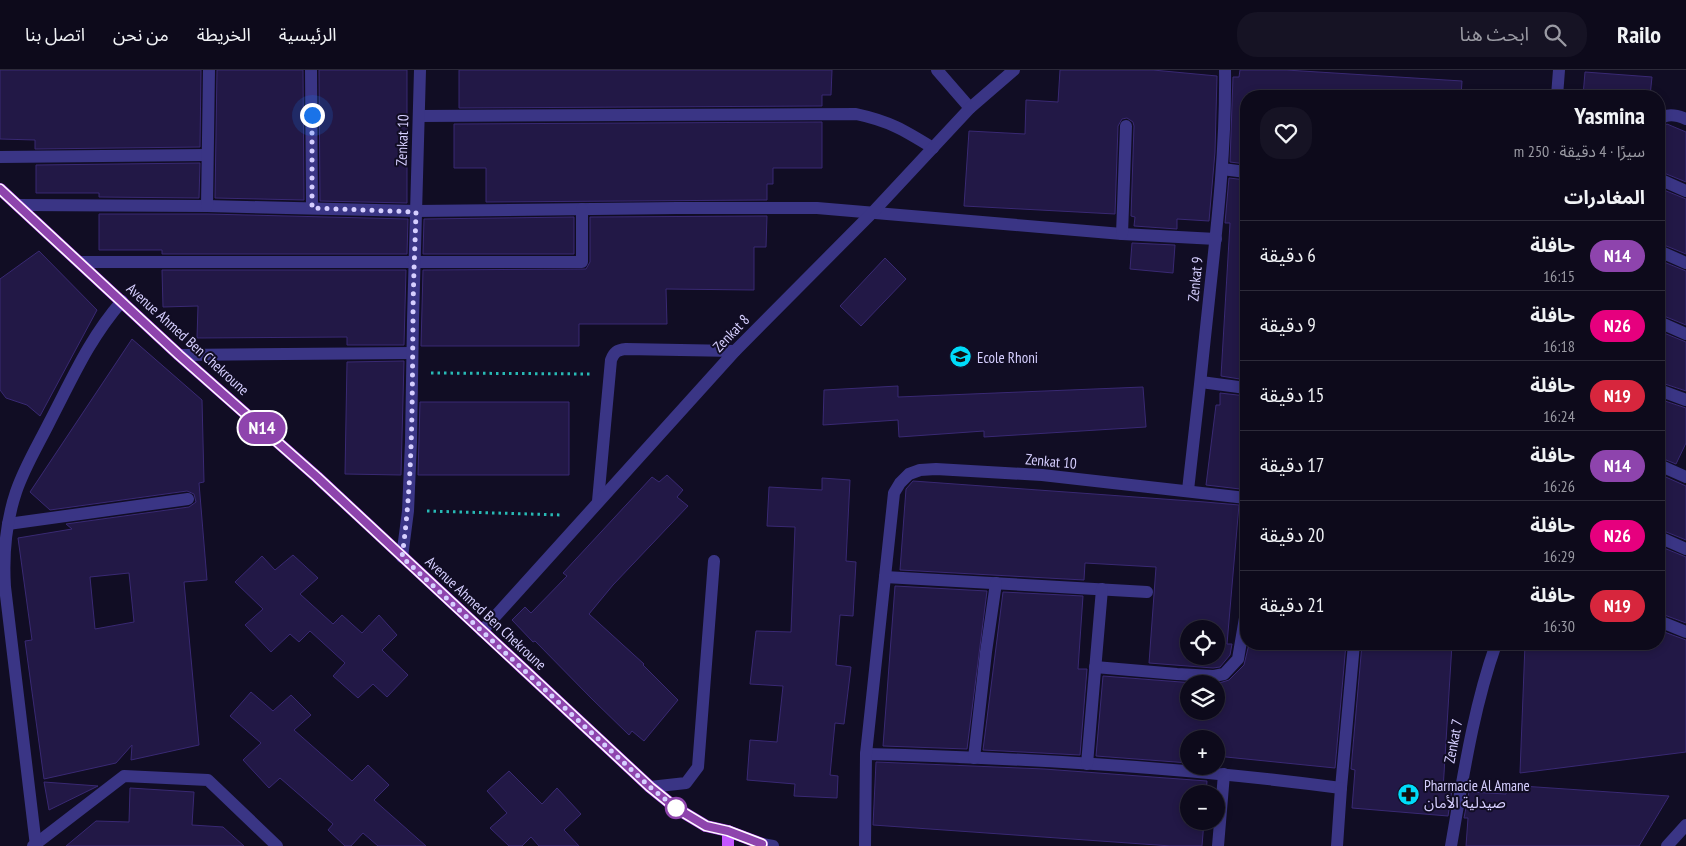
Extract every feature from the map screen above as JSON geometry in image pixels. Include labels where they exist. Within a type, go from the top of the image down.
[{"type":"main road","name":"Avenue Ahmed Ben Chekroune","points":[[0,189],[179,355],[310,470],[650,787],[676,808],[706,826],[728,831],[765,845]]},
{"type":"main road","points":[[728,831],[728,846]]},
{"type":"street","points":[[207,206],[209,70]]},
{"type":"street","points":[[311,70],[312,208]]},
{"type":"street","name":"Zenkat 10","points":[[402,557],[408,511],[420,70]]},
{"type":"street","points":[[937,70],[970,108]]},
{"type":"street","name":"Zenkat 8","points":[[482,631],[735,351],[873,212],[970,108],[1014,70]]},
{"type":"street","name":"Zenkat 9","points":[[1188,490],[1216,239],[1222,170],[1225,70]]},
{"type":"street","points":[[1557,90],[1559,70]]},
{"type":"street","points":[[419,116],[856,114],[879,119],[901,128],[933,148]]},
{"type":"street","points":[[1665,116],[1673,115],[1686,119]]},
{"type":"street","points":[[1122,234],[1126,126]]},
{"type":"street","points":[[0,157],[207,155]]},
{"type":"street","points":[[1222,170],[1240,172]]},
{"type":"street","points":[[1665,182],[1686,191]]},
{"type":"street","points":[[18,205],[207,206],[416,212],[785,208],[873,212],[1122,234],[1216,239]]},
{"type":"street","points":[[79,262],[582,262],[582,210]]},
{"type":"street","points":[[1665,254],[1686,263]]},
{"type":"street","points":[[122,301],[88,346],[20,483],[8,524],[4,569],[5,636],[35,845],[124,776],[208,780],[277,846]]},
{"type":"street","points":[[1665,325],[1686,334]]},
{"type":"street","points":[[598,501],[611,360],[614,354],[626,348],[735,351]]},
{"type":"street","points":[[179,355],[412,353]]},
{"type":"street","points":[[1201,382],[1240,387]]},
{"type":"street","points":[[1665,392],[1686,400]]},
{"type":"street","points":[[1665,468],[1686,477]]},
{"type":"street","name":"Zenkat 10","points":[[865,846],[866,754],[889,525],[894,493],[909,474],[920,470],[936,469],[1042,476],[1188,490],[1240,497]]},
{"type":"street","points":[[8,524],[188,499]]},
{"type":"street","points":[[1665,540],[1686,549]]},
{"type":"street","points":[[650,787],[686,783],[698,767],[714,561]]},
{"type":"street","points":[[885,577],[1147,592]]},
{"type":"street","points":[[974,758],[996,584]]},
{"type":"street","points":[[1087,764],[1102,589]]},
{"type":"street","points":[[1665,623],[1686,632]]},
{"type":"street","points":[[1095,667],[1214,676],[1224,674],[1238,659],[1240,650]]},
{"type":"street","points":[[1337,846],[1353,650]]},
{"type":"street","name":"Zenkat 7","points":[[1451,846],[1473,720],[1494,650]]},
{"type":"street","points":[[866,754],[1087,764],[1180,771]]},
{"type":"street","points":[[1225,774],[1341,788]]},
{"type":"street","points":[[1218,846],[1224,775]]},
{"type":"street","points":[[1667,846],[1686,825]]},
{"type":"path","points":[[412,373],[610,374]]},
{"type":"path","points":[[408,511],[586,515]]},
{"type":"building","points":[[0,70],[201,70],[200,147],[35,149],[35,140],[0,139]]},
{"type":"building","points":[[217,70],[303,70],[304,200],[215,198]]},
{"type":"building","points":[[319,70],[407,70],[407,203],[320,201]]},
{"type":"building","points":[[459,70],[832,70],[831,95],[822,95],[822,106],[459,108]]},
{"type":"building","points":[[1060,70],[1153,70],[1217,76],[1215,152],[1209,221],[1177,219],[1177,229],[1134,226],[1135,217],[1131,216],[1134,126],[1133,122],[1127,118],[1122,119],[1118,126],[1115,214],[964,206],[969,131],[1025,134],[1026,100],[1058,102]]},
{"type":"building","points":[[1240,70],[1286,70],[1462,81],[1461,90],[1240,90],[1240,163],[1230,162],[1233,77],[1239,77]]},
{"type":"building","points":[[1585,72],[1652,77],[1651,90],[1584,90]]},
{"type":"building","points":[[822,122],[822,168],[773,168],[773,184],[767,184],[767,200],[486,202],[486,168],[454,168],[454,124]]},
{"type":"building","points":[[1667,124],[1686,132],[1686,182],[1665,173],[1665,125]]},
{"type":"building","points":[[200,163],[199,198],[99,197],[99,193],[36,193],[36,165]]},
{"type":"building","points":[[1229,178],[1240,179],[1240,379],[1221,376],[1230,223],[1225,223]]},
{"type":"building","points":[[1665,190],[1686,199],[1686,254],[1665,245]]},
{"type":"building","points":[[99,214],[207,214],[408,219],[407,254],[162,254],[162,250],[99,250]]},
{"type":"building","points":[[767,216],[766,247],[754,247],[754,290],[666,289],[667,324],[579,324],[579,346],[421,346],[423,270],[586,269],[590,262],[590,217]]},
{"type":"building","points":[[574,217],[574,254],[423,254],[424,219]]},
{"type":"building","points":[[1132,243],[1175,245],[1173,273],[1130,269]]},
{"type":"building","points":[[39,251],[97,310],[40,416],[27,405],[6,398],[0,390],[0,279]]},
{"type":"building","points":[[885,258],[906,279],[861,326],[840,306]]},
{"type":"building","points":[[1665,262],[1686,271],[1686,325],[1665,316]]},
{"type":"building","points":[[162,270],[406,270],[404,345],[347,345],[347,337],[197,338],[198,306],[163,307]]},
{"type":"building","points":[[1665,333],[1686,342],[1686,391],[1665,384]]},
{"type":"building","points":[[132,339],[202,400],[204,482],[199,483],[207,580],[184,582],[199,745],[131,760],[132,745],[116,763],[44,779],[25,641],[32,640],[18,538],[72,529],[66,524],[189,507],[196,502],[194,494],[187,491],[50,510],[30,492]],"holes":[[[129,573],[134,622],[95,629],[90,577]]]},
{"type":"building","points":[[404,361],[401,475],[345,474],[347,362]]},
{"type":"building","points":[[898,386],[898,397],[1143,387],[1146,427],[984,437],[984,431],[899,437],[898,420],[823,425],[824,390]]},
{"type":"building","points":[[1220,393],[1240,395],[1240,489],[1206,485],[1216,405],[1220,405]]},
{"type":"building","points":[[1665,401],[1686,408],[1686,443],[1676,464],[1665,459]]},
{"type":"building","points":[[420,402],[569,402],[569,475],[418,475]]},
{"type":"building","points":[[667,475],[683,490],[677,497],[688,506],[613,585],[589,614],[644,664],[678,700],[644,741],[632,731],[629,735],[512,620],[525,607],[531,613],[567,576],[563,573],[652,477],[659,482]]},
{"type":"building","points":[[1665,477],[1686,486],[1686,540],[1665,531]]},
{"type":"building","points":[[822,478],[850,480],[846,561],[856,562],[853,616],[840,615],[836,665],[851,667],[844,724],[835,723],[830,775],[838,776],[837,798],[794,796],[795,784],[747,780],[750,740],[777,742],[783,686],[750,684],[756,631],[791,632],[795,527],[767,526],[769,487],[822,490]]},
{"type":"building","points":[[913,481],[1239,505],[1227,644],[1232,644],[1230,655],[1225,661],[1225,620],[1180,620],[1180,665],[1222,665],[1220,667],[1213,668],[1149,663],[1156,567],[1085,563],[1084,580],[900,570],[906,489]]},
{"type":"building","points":[[1665,548],[1686,557],[1686,623],[1665,615]]},
{"type":"building","points":[[293,555],[318,578],[300,594],[333,624],[342,615],[362,633],[379,615],[397,635],[382,650],[408,675],[387,697],[373,684],[358,698],[333,676],[345,663],[310,631],[299,642],[290,634],[271,652],[245,625],[263,609],[235,582],[262,556],[275,570]]},
{"type":"building","points":[[895,586],[987,591],[967,749],[883,746]]},
{"type":"building","points":[[1003,592],[1083,596],[1078,669],[1087,669],[1080,755],[983,750]]},
{"type":"building","points":[[1665,632],[1686,640],[1686,752],[1520,773],[1525,650],[1665,650]]},
{"type":"building","points":[[1248,650],[1345,650],[1335,768],[1225,757],[1225,730],[1180,730],[1180,762],[1096,756],[1103,676],[1180,682],[1180,720],[1225,720],[1225,681],[1229,680],[1244,665]]},
{"type":"building","points":[[1361,650],[1452,650],[1443,790],[1452,790],[1448,816],[1352,808],[1355,770],[1351,769]]},
{"type":"building","points":[[251,692],[273,711],[291,695],[311,715],[294,730],[352,781],[368,765],[389,785],[374,800],[426,846],[378,846],[363,833],[351,846],[345,846],[328,830],[333,824],[280,778],[269,788],[243,760],[261,743],[230,716]]},
{"type":"building","points":[[876,762],[1044,769],[1207,781],[1207,785],[1180,785],[1180,830],[1203,830],[1202,846],[1171,846],[873,825]]},
{"type":"building","points":[[509,771],[542,804],[557,788],[581,814],[564,830],[579,846],[539,846],[531,837],[522,846],[509,846],[490,828],[507,813],[487,791]]},
{"type":"building","points":[[44,782],[98,786],[49,810]]},
{"type":"building","points":[[1507,785],[1669,796],[1639,846],[1466,846],[1468,818],[1464,818],[1469,792],[1506,794]]},
{"type":"building","points":[[130,788],[194,792],[192,825],[223,827],[244,846],[66,846],[96,821],[129,822]]},
{"type":"bus line","name":"N14","points":[[0,189],[179,355],[317,477],[650,787],[676,808],[706,826],[728,831],[762,844],[761,846]]},
{"type":"place","name":"Ecole Rhoni","points":[[961,357]]},
{"type":"place","name":"Pharmacie Al Amane صيدلية الأمان","points":[[1408,794]]},
{"type":"route","points":[[312,115],[312,208],[416,212],[411,442],[408,511],[402,557],[650,787],[676,808]]}]
